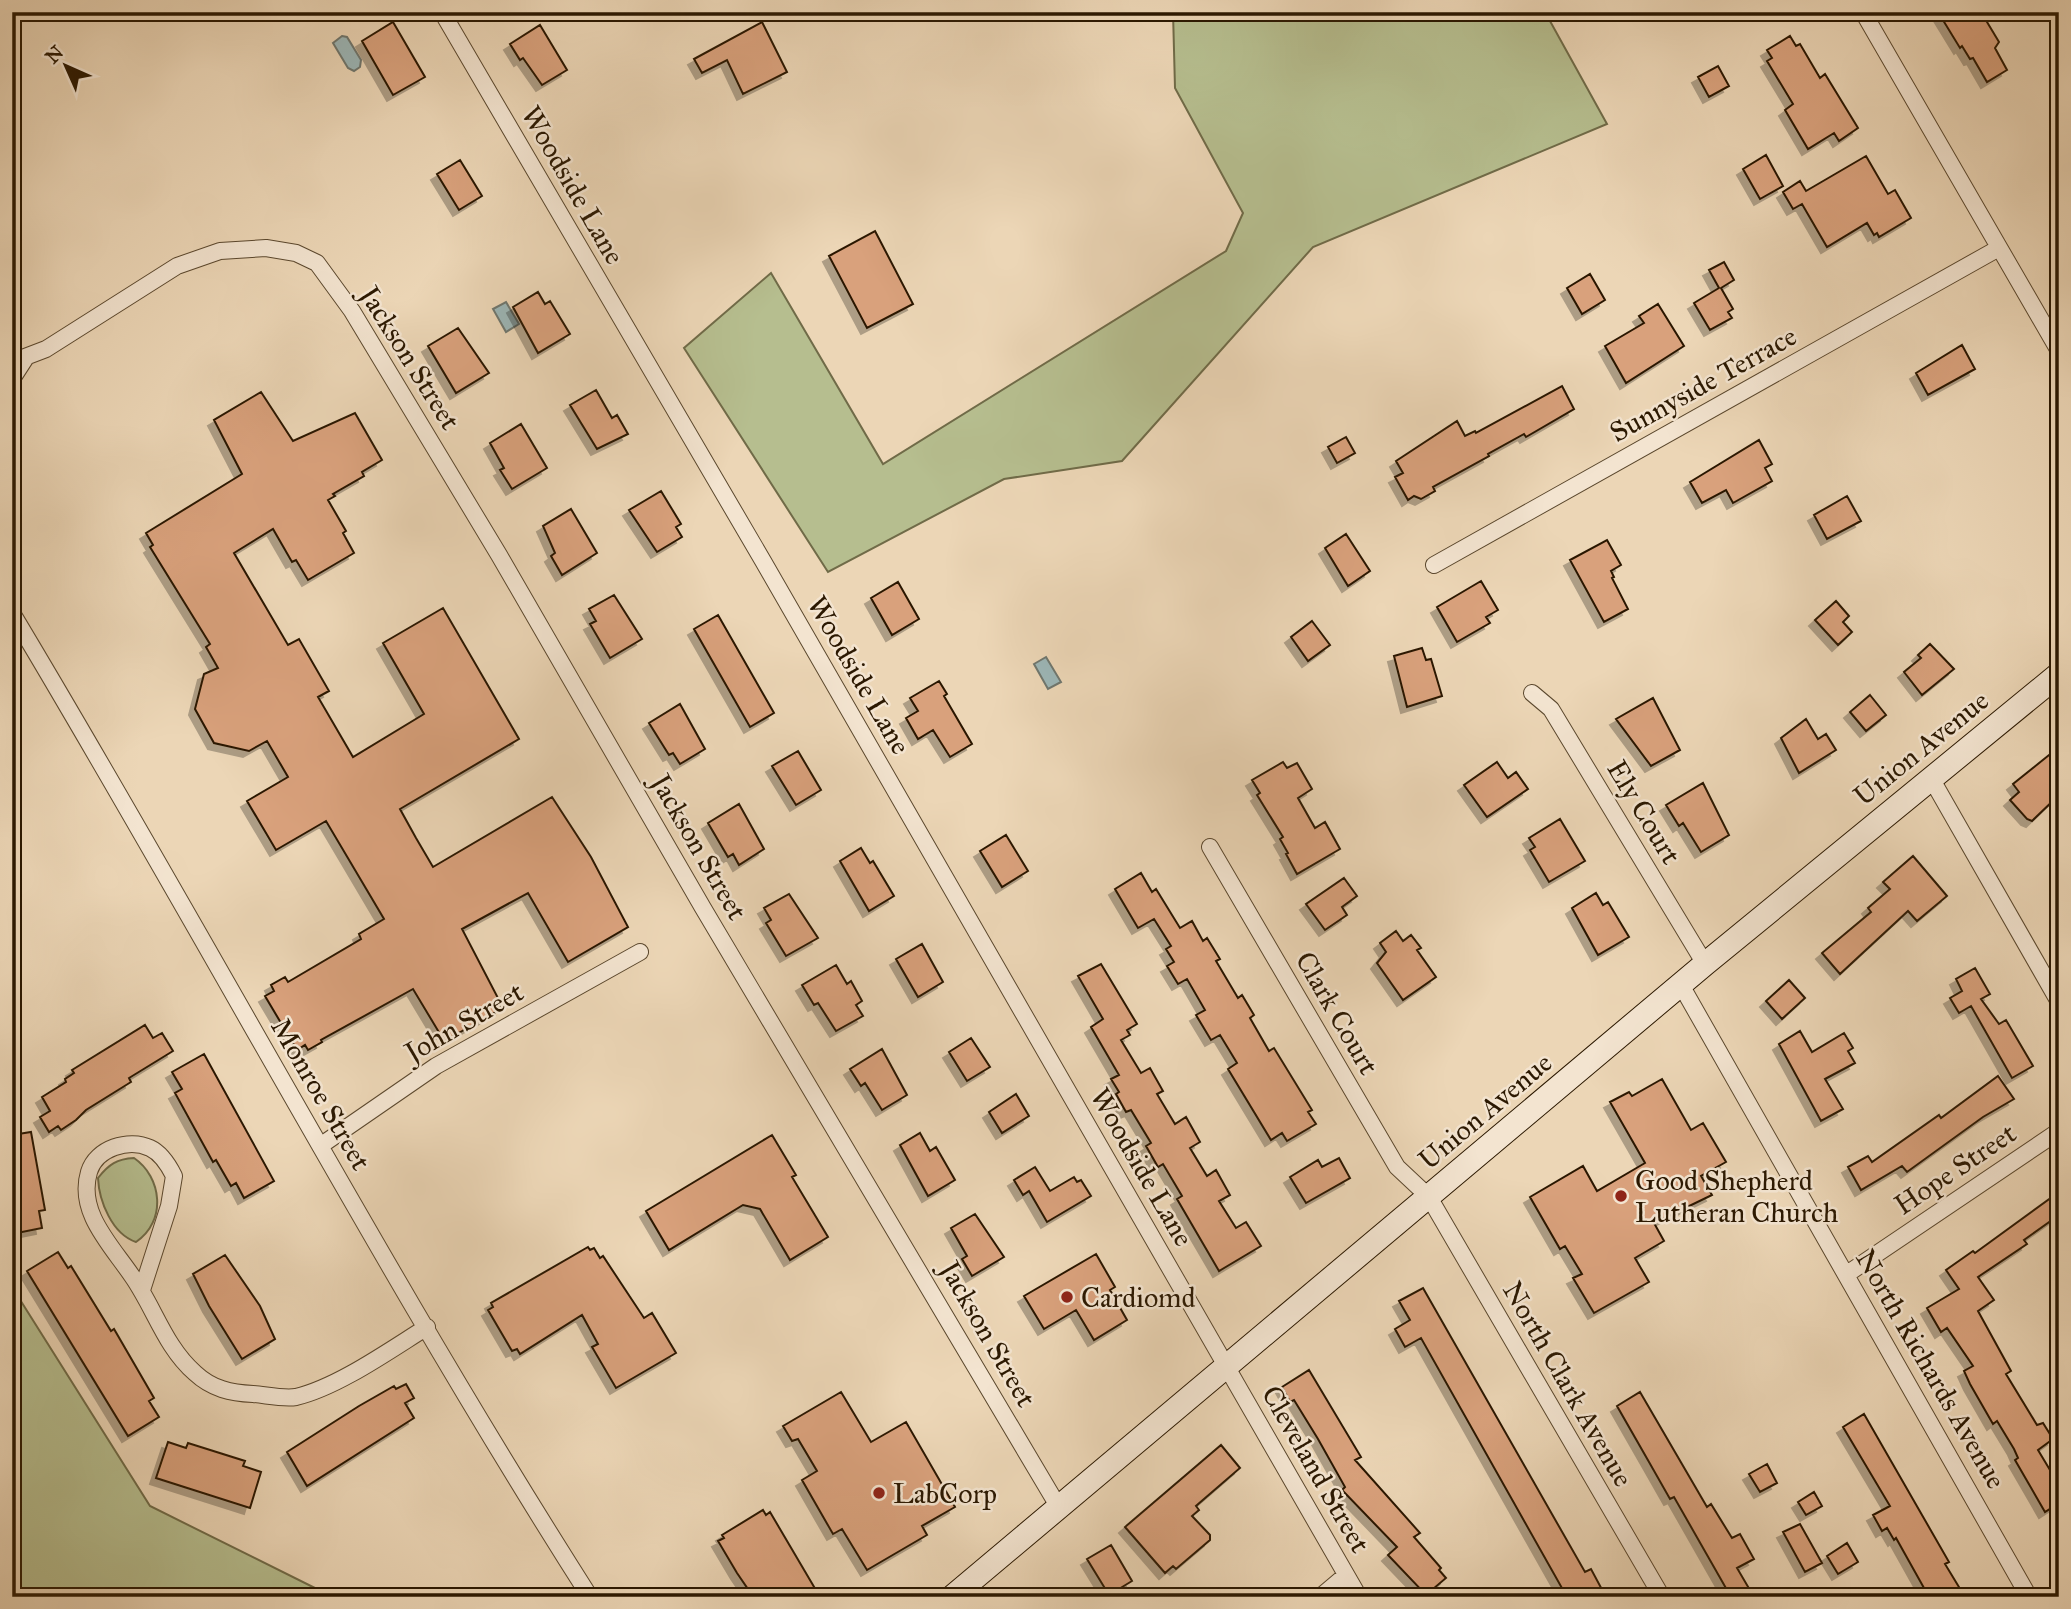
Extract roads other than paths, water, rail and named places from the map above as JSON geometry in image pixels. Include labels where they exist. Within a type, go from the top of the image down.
[{"type":"street","name":"Woodside Lane","points":[[442,12],[763,561],[1227,1367]]},
{"type":"street","points":[[1863,12],[2059,351]]},
{"type":"street","name":"Jackson Street","points":[[19,361],[177,267],[220,251],[266,248],[296,253],[317,263],[352,311],[499,555],[703,908],[1058,1506]]},
{"type":"street","name":"Sunnyside Terrace","points":[[1434,565],[1999,248]]},
{"type":"street","points":[[12,379],[19,361]]},
{"type":"street","name":"Monroe Street","points":[[12,613],[131,813],[320,1146],[590,1597]]},
{"type":"street","name":"Union Avenue","points":[[952,1597],[1705,964],[2059,674]]},
{"type":"street","name":"Ely Court","points":[[1532,693],[1551,709],[1705,964]]},
{"type":"street","points":[[1931,778],[2059,1002]]},
{"type":"street","name":"Clark Court","points":[[1210,847],[1397,1167],[1429,1198]]},
{"type":"street","name":"John Street","points":[[320,1146],[436,1066],[640,952]]},
{"type":"street","name":"North Richards Avenue","points":[[1681,985],[2029,1597]]},
{"type":"street","name":"Hope Street","points":[[1847,1274],[2059,1131]]},
{"type":"street","points":[[142,1290],[169,1206],[174,1176],[152,1149],[135,1144],[116,1146],[101,1154],[89,1169],[85,1189],[92,1219],[142,1290],[159,1324],[194,1373],[216,1388],[232,1393],[295,1397],[350,1373],[427,1327]]},
{"type":"street","name":"North Clark Avenue","points":[[1429,1198],[1662,1597]]},
{"type":"street","name":"Cleveland Street","points":[[1227,1367],[1359,1597]]},
{"type":"street","points":[[1320,1597],[1346,1575]]},
{"type":"water","points":[[342,36],[347,37],[361,60],[360,67],[354,71],[348,68],[333,43]]},
{"type":"water","points":[[506,302],[519,324],[506,332],[493,309]]},
{"type":"water","points":[[1046,657],[1061,682],[1048,689],[1034,664]]},
{"type":"place","name":"Good Shepherd Lutheran Church","points":[[1621,1196]]},
{"type":"place","name":"Cardiomd","points":[[1067,1297]]},
{"type":"place","name":"LabCorp","points":[[879,1493]]}]
